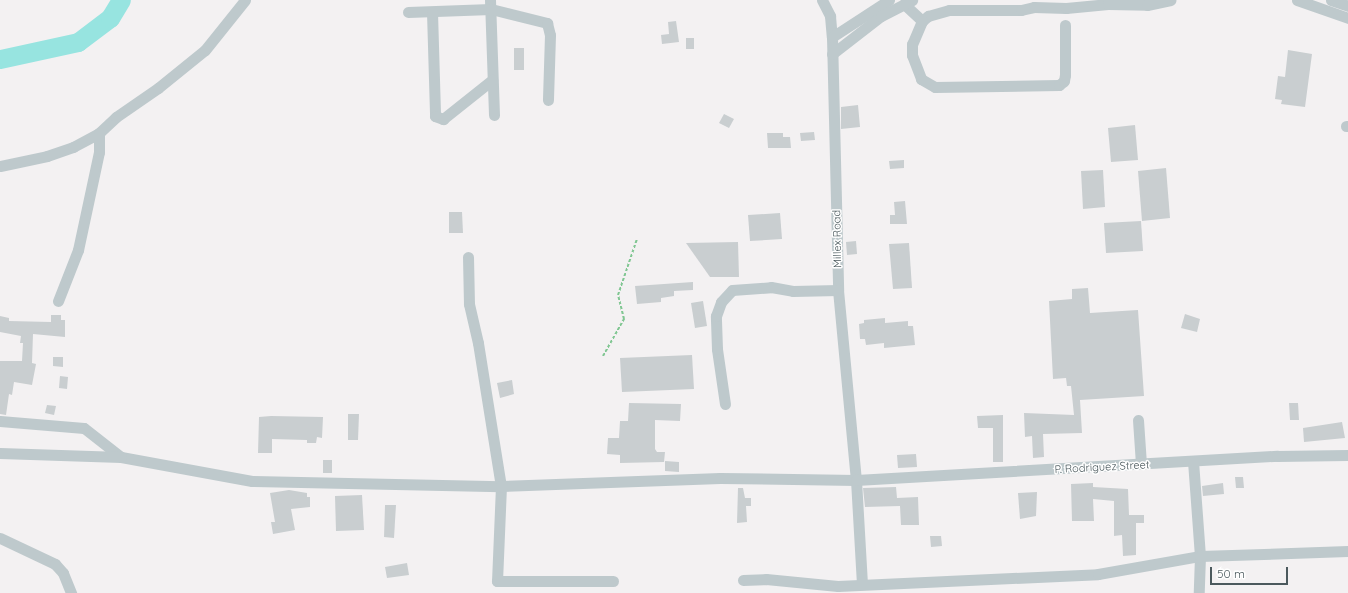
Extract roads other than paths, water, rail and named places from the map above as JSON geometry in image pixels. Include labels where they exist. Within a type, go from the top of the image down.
[{"type":"street","points":[[0,166],[47,156],[74,147],[99,133],[116,117],[205,50],[245,0]]},
{"type":"street","name":"Millex Road","points":[[822,0],[830,16],[832,37],[838,290],[856,480],[862,584]]},
{"type":"street","points":[[832,37],[889,0]]},
{"type":"street","points":[[1065,25],[1065,75],[1064,81],[1059,85],[935,87],[921,79],[912,55],[912,44],[922,21],[928,16],[949,10],[1021,10],[1034,7],[1066,8],[1108,4],[1148,5],[1170,0]]},
{"type":"street","points":[[1297,0],[1348,18]]},
{"type":"street","points":[[1331,0],[1348,6]]},
{"type":"street","points":[[832,54],[882,16],[908,2],[922,21]]},
{"type":"street","points":[[490,4],[494,116]]},
{"type":"street","points":[[408,12],[432,12],[490,4],[547,23],[550,35],[548,100]]},
{"type":"street","points":[[432,12],[435,116],[443,119],[492,80]]},
{"type":"street","points":[[58,301],[78,250],[99,152],[99,133]]},
{"type":"street","points":[[468,257],[469,304],[478,343],[500,486],[497,581],[613,581]]},
{"type":"street","points":[[725,404],[717,349],[716,316],[721,302],[732,290],[772,287],[793,291],[838,290]]},
{"type":"street","points":[[0,420],[84,428],[122,457]]},
{"type":"street","points":[[1138,420],[1141,464]]},
{"type":"street","name":"P. Rodriguez Street","points":[[0,453],[122,457],[252,481],[500,486],[720,478],[856,480],[1277,456],[1348,456]]},
{"type":"street","points":[[1193,461],[1200,556],[1199,593]]},
{"type":"street","points":[[0,538],[55,564],[63,573],[71,593]]},
{"type":"street","points":[[743,580],[766,579],[838,586],[1098,574],[1200,556],[1348,551]]},
{"type":"waterway","points":[[0,59],[78,42],[110,18],[121,0]]}]
